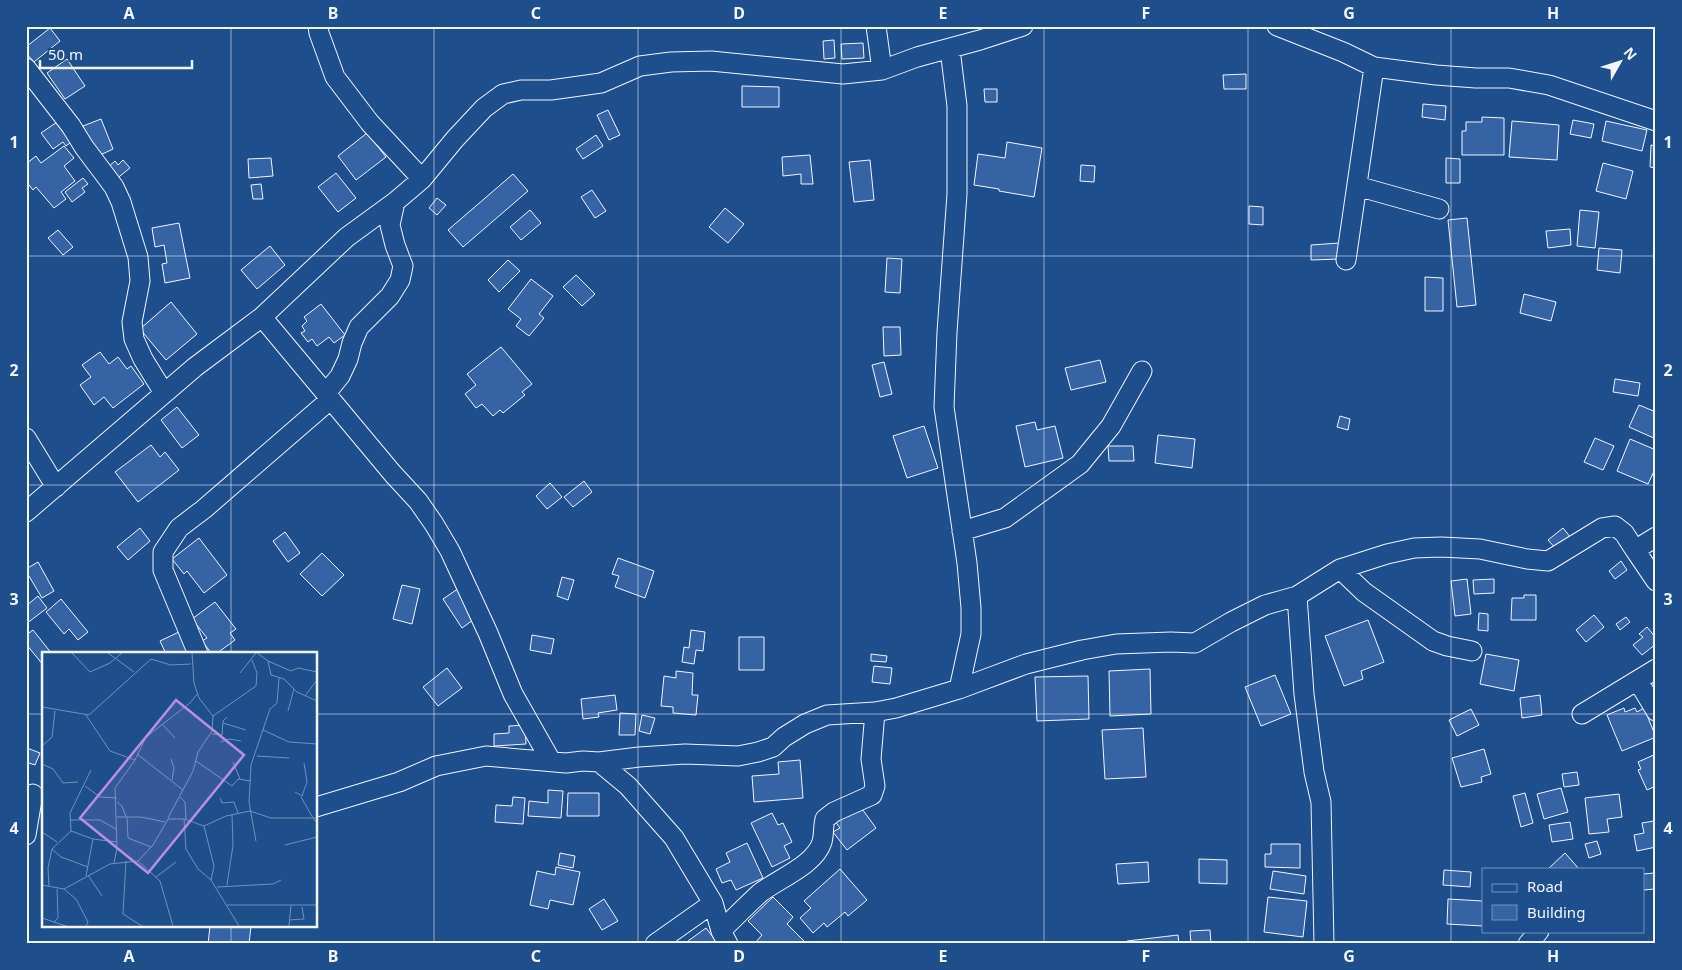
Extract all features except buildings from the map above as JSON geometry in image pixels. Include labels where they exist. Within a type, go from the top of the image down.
[{"type":"street","points":[[318,26],[335,77],[370,122],[422,179]]},
{"type":"street","points":[[876,26],[882,70]]},
{"type":"street","points":[[26,512],[195,366],[262,317],[346,237],[395,202],[422,179],[484,108],[503,94],[522,90],[551,90],[601,83],[640,66],[671,62],[711,60],[843,74],[882,70],[917,57],[950,49],[1023,26]]},
{"type":"street","points":[[1277,26],[1343,52],[1374,67],[1436,75],[1508,78],[1549,84],[1656,121]]},
{"type":"street","points":[[950,49],[957,106],[957,194],[944,407],[971,608],[971,634],[959,689]]},
{"type":"street","points":[[1346,260],[1374,67]]},
{"type":"street","points":[[26,68],[71,126],[114,187],[121,202],[138,258],[140,281],[132,322],[134,339],[143,359],[164,393]]},
{"type":"street","points":[[1357,186],[1439,209]]},
{"type":"street","points":[[197,652],[163,570],[163,552],[179,528],[204,509],[329,396],[348,359],[359,327],[390,296],[400,280],[403,266],[390,225],[395,202]]},
{"type":"street","points":[[262,317],[381,460],[418,501],[434,524],[450,551],[488,633],[513,694],[551,761]]},
{"type":"street","points":[[962,531],[1005,518],[1080,464],[1110,426],[1142,371]]},
{"type":"street","points":[[26,438],[56,487]]},
{"type":"street","points":[[318,806],[399,782],[436,766],[486,756],[566,764],[583,761],[599,762],[685,754],[738,756],[752,754],[773,747],[784,737],[805,724],[827,716],[875,712],[896,708],[959,689],[1026,664],[1082,650],[1116,644],[1195,643],[1230,622],[1265,605],[1297,596],[1340,569],[1387,554],[1414,548],[1480,549],[1527,559],[1548,561],[1602,528],[1615,526],[1624,533],[1656,581]]},
{"type":"street","points":[[1635,550],[1656,537]]},
{"type":"street","points":[[1340,569],[1364,592],[1433,641],[1472,651]]},
{"type":"street","points":[[1297,596],[1304,694],[1314,772],[1321,802],[1324,944]]},
{"type":"street","points":[[1582,714],[1656,669]]},
{"type":"street","points":[[1638,681],[1656,711]]},
{"type":"street","points":[[725,937],[760,893],[776,881],[800,869],[814,854],[821,843],[825,819],[834,812],[872,795],[874,786],[871,759],[875,712]]},
{"type":"street","points":[[599,762],[628,786],[674,838],[713,904],[725,937]]},
{"type":"street","points":[[26,835],[34,793]]},
{"type":"street","points":[[655,944],[713,904]]},
{"type":"street","points":[[1528,944],[1537,932]]}]
